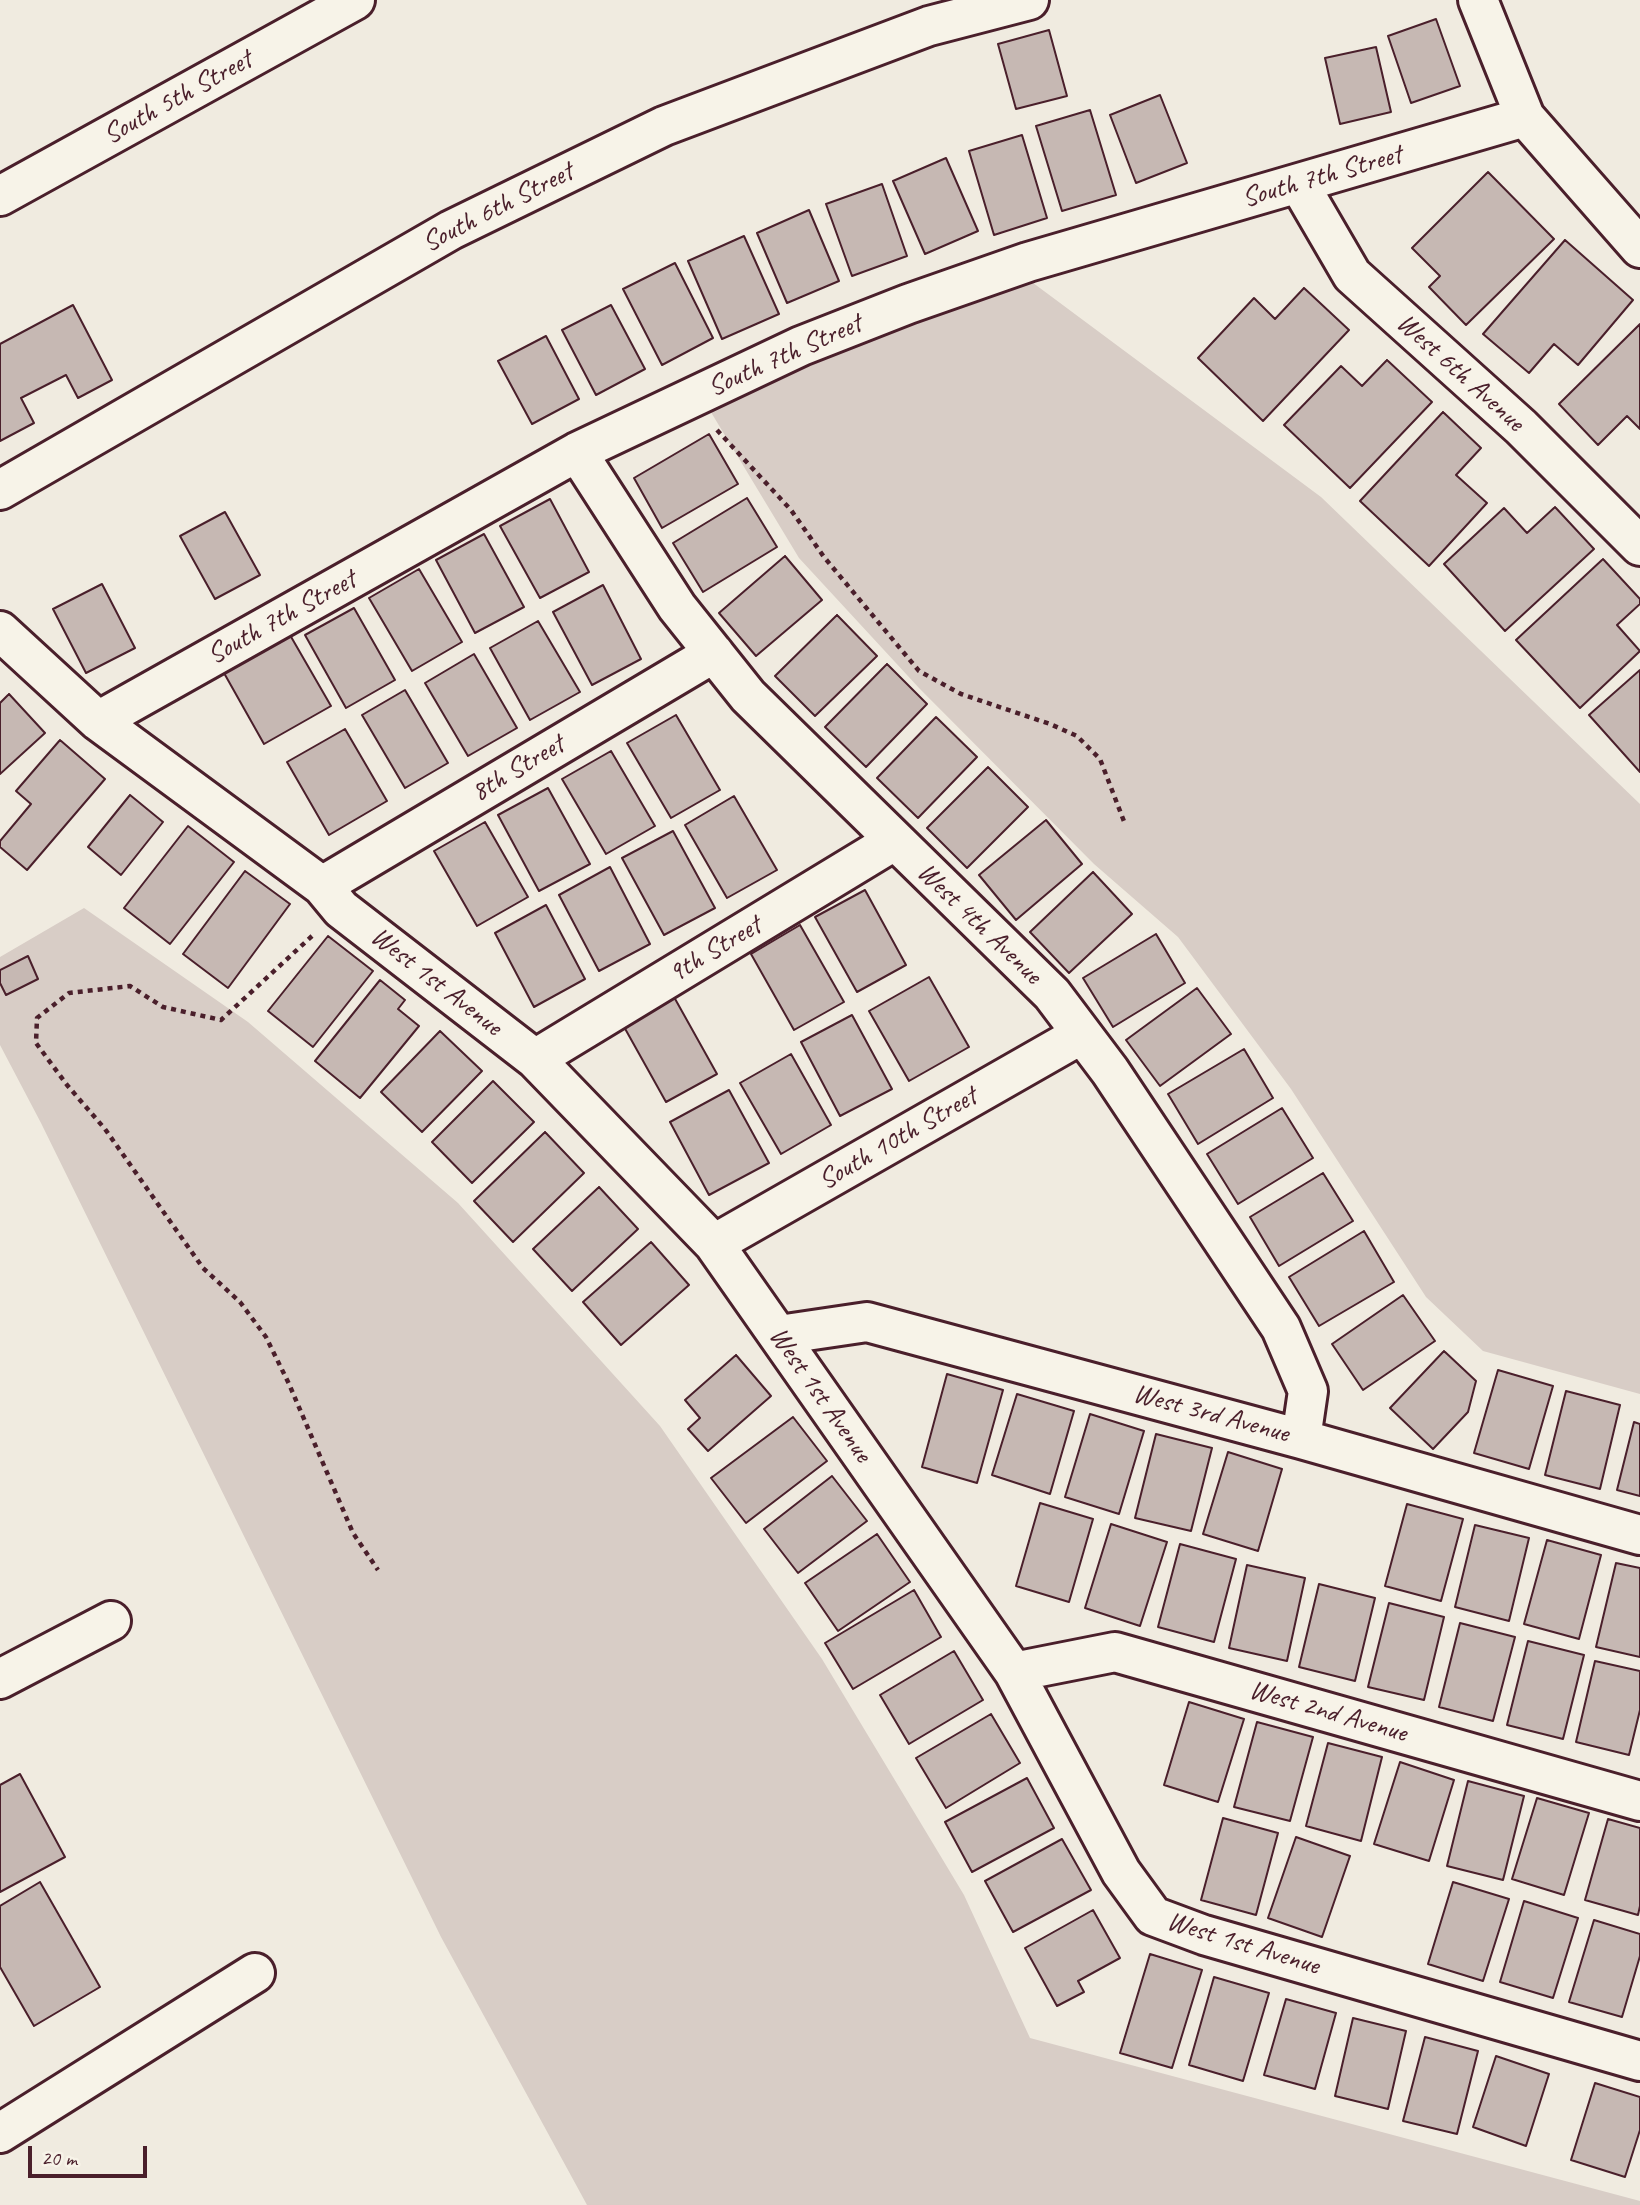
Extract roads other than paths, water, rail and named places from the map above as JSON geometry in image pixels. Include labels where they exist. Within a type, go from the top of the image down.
[{"type":"street","name":"South 5th Street","points":[[0,195],[355,0]]},
{"type":"street","name":"South 6th Street","points":[[0,490],[451,230],[664,126],[929,26],[1029,0]]},
{"type":"street","points":[[1478,0],[1525,117],[1640,248]]},
{"type":"street","name":"South 7th Street","points":[[98,721],[577,452],[801,346],[908,304],[1028,262],[1525,117]]},
{"type":"street","name":"West 6th Avenue","points":[[1299,184],[1352,275],[1521,428],[1640,547]]},
{"type":"street","name":"West 4th Avenue","points":[[577,452],[677,607],[748,696],[1052,994],[1110,1071],[1281,1328],[1308,1391],[1301,1438]]},
{"type":"street","name":"West 1st Avenue","points":[[0,631],[98,721],[331,897],[535,1059],[714,1244],[1014,1672],[1121,1872],[1153,1916],[1204,1935],[1640,2061]]},
{"type":"street","name":"8th Street","points":[[331,897],[714,653]]},
{"type":"street","name":"9th Street","points":[[535,1059],[894,841]]},
{"type":"street","name":"South 10th Street","points":[[714,1244],[1082,1034]]},
{"type":"street","name":"West 3rd Avenue","points":[[779,1335],[867,1322],[1301,1438],[1640,1535]]},
{"type":"street","points":[[0,1679],[111,1621]]},
{"type":"street","name":"West 2nd Avenue","points":[[1014,1672],[1115,1652],[1640,1801]]},
{"type":"street","points":[[0,2133],[255,1973]]}]
